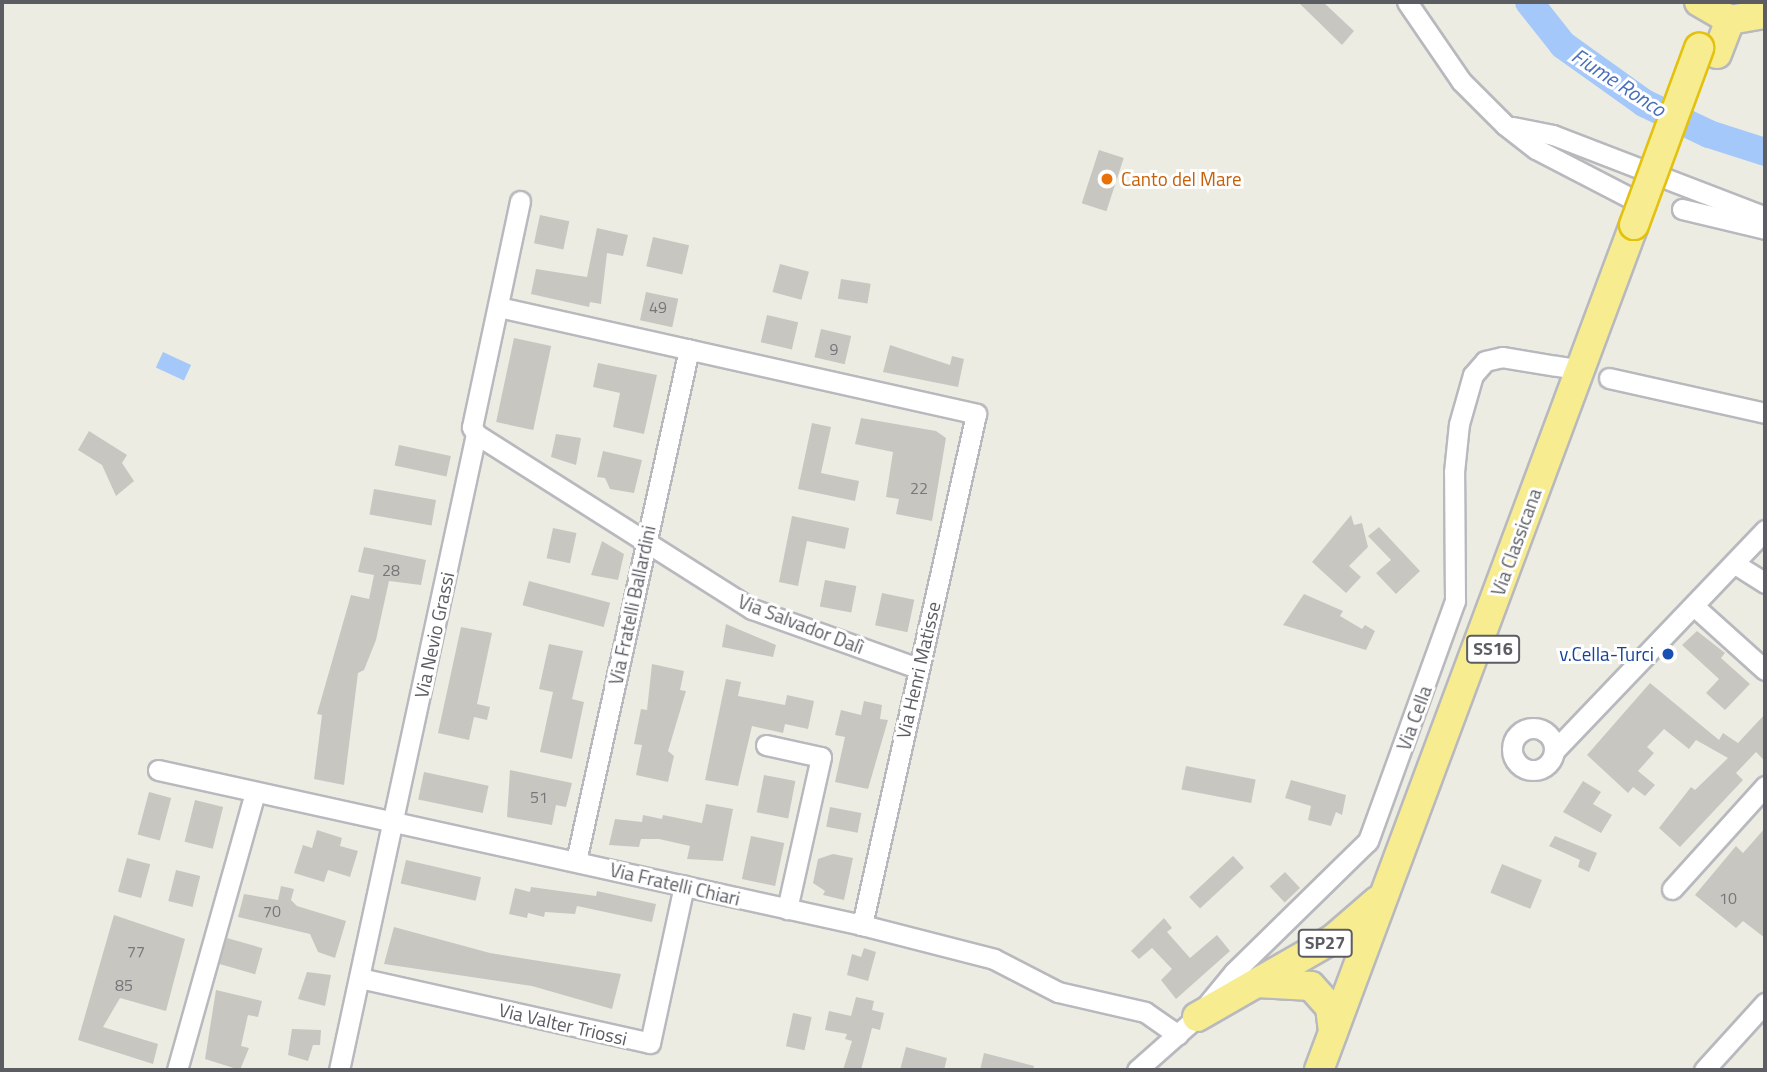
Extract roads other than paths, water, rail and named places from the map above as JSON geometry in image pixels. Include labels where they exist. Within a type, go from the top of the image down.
[{"type":"highway","name":"Via Classicana","points":[[1319,1070],[1708,51],[1714,11],[1765,14]]},
{"type":"highway","name":"Via Classicana","points":[[1339,1070],[1642,219]]},
{"type":"highway","name":"SP27","points":[[1187,1026],[1359,921],[1386,891]]},
{"type":"highway","name":"SP27","points":[[1255,983],[1311,986],[1330,1007],[1333,1032]]},
{"type":"street","points":[[1408,2],[1461,81],[1506,125],[1536,149],[1642,219]]},
{"type":"street","points":[[1506,125],[1553,135],[1765,217]]},
{"type":"street","name":"Via Nevio Grassi","points":[[339,1070],[476,434],[472,428],[520,201]]},
{"type":"street","points":[[1682,209],[1765,229]]},
{"type":"street","points":[[499,307],[689,349]]},
{"type":"street","name":"Via Henri Matisse","points":[[689,349],[976,414],[862,925]]},
{"type":"street","name":"Via Fratelli Ballardini","points":[[576,861],[689,349]]},
{"type":"street","name":"Via Cella","points":[[1137,1070],[1187,1026],[1234,972],[1368,841],[1381,812],[1455,601],[1454,472],[1459,424],[1473,375],[1485,362],[1503,357],[1569,368]]},
{"type":"street","points":[[1609,377],[1765,413]]},
{"type":"street","name":"Via Salvador Dalì","points":[[476,434],[752,609],[918,668]]},
{"type":"street","points":[[1554,751],[1695,607],[1765,530]]},
{"type":"street","points":[[1735,564],[1765,583]]},
{"type":"street","points":[[1695,607],[1765,670]]},
{"type":"street","points":[[766,745],[821,757],[787,909]]},
{"type":"street","name":"Via Fratelli Chiari","points":[[158,770],[862,925],[994,959],[1058,992],[1145,1012],[1187,1026]]},
{"type":"street","points":[[1672,889],[1765,786]]},
{"type":"street","points":[[177,1070],[255,793]]},
{"type":"street","name":"Via Valter Triossi","points":[[360,978],[650,1043],[684,886]]},
{"type":"street","points":[[1704,1070],[1765,1003]]},
{"type":"water","points":[[163,352],[191,365],[184,381],[156,367]]},
{"type":"waterway","name":"Fiume Ronco","points":[[1529,2],[1563,45],[1644,103],[1709,134],[1765,152]]},
{"type":"place","name":"Canto del Mare","points":[[1107,179]]},
{"type":"place","name":"v.Cella-Turci","points":[[1668,654]]}]
